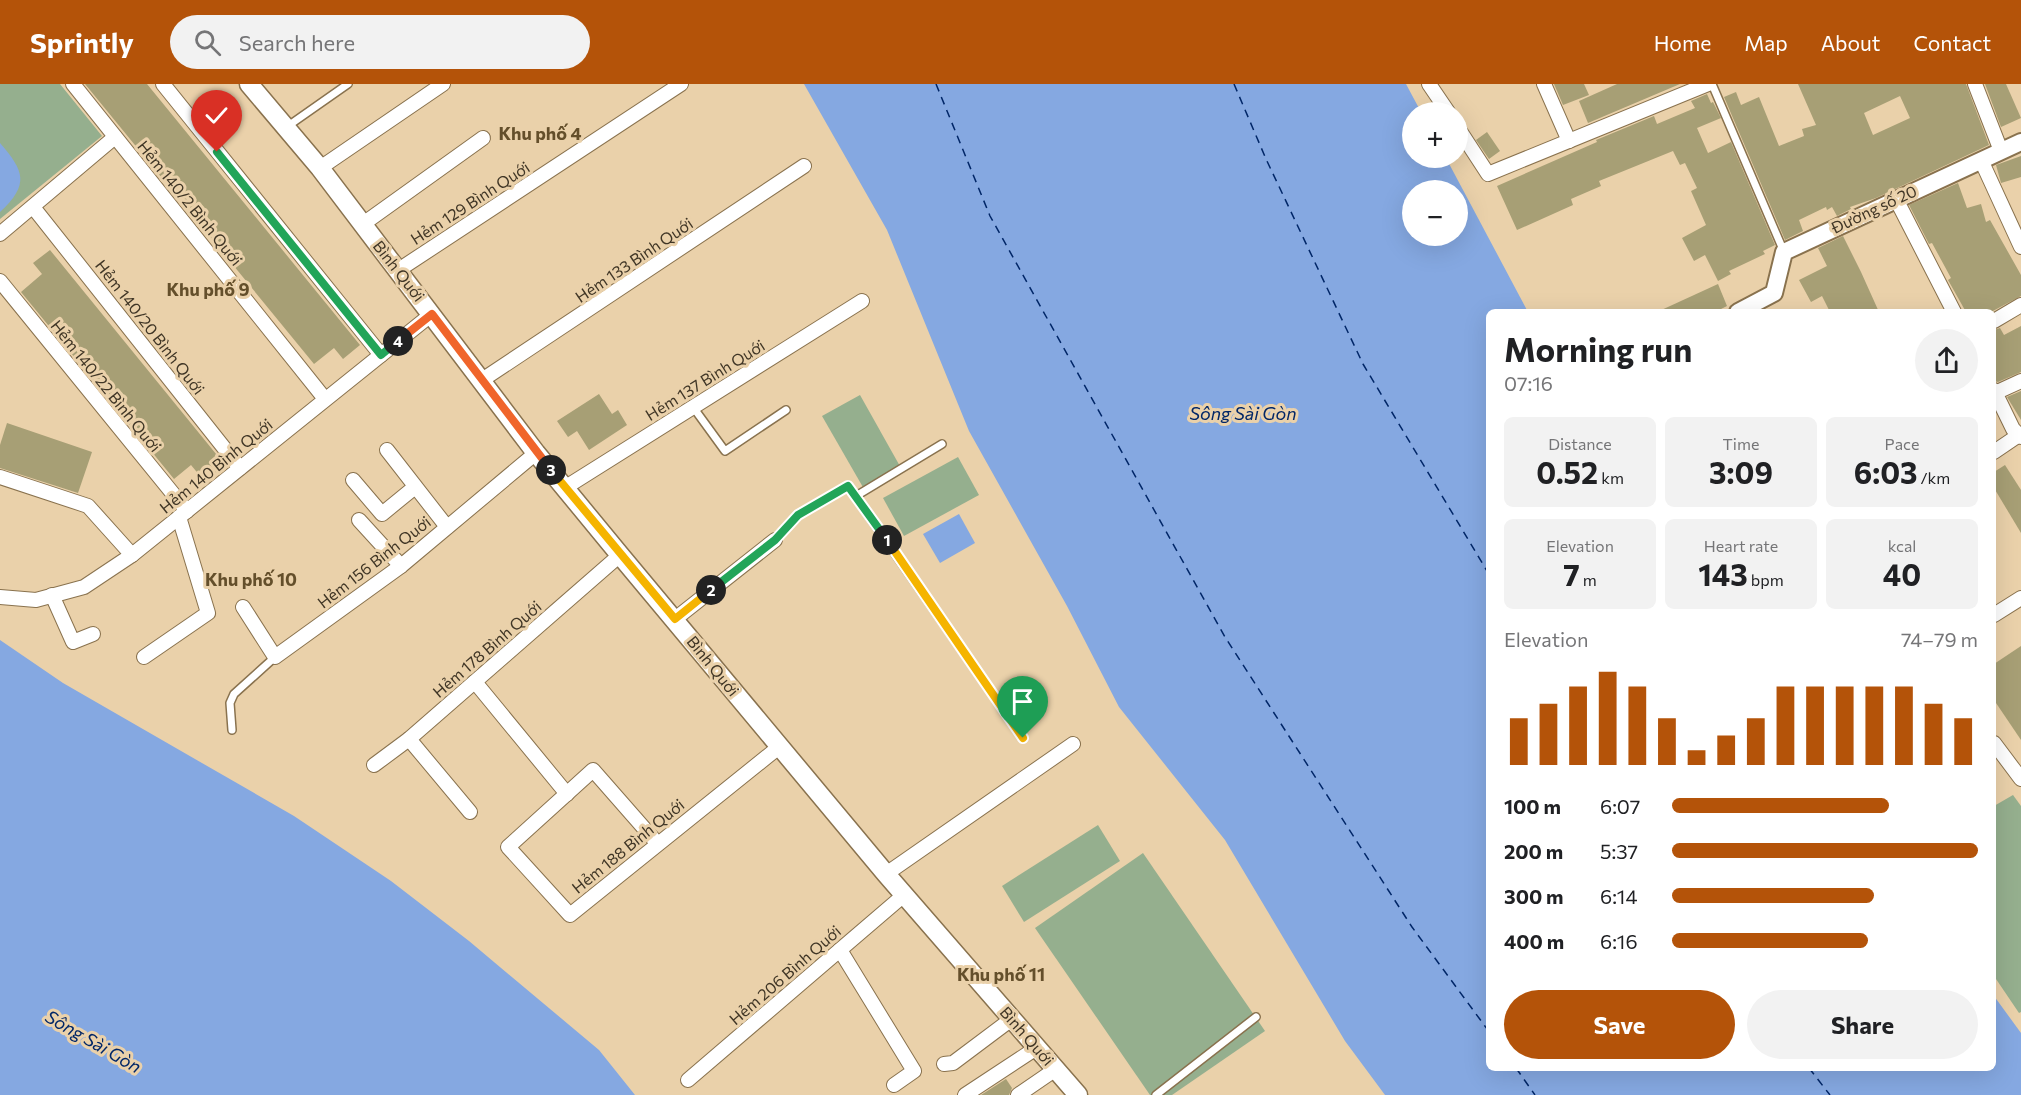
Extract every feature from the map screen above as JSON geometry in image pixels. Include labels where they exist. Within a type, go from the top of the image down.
[{"type":"main road","name":"Bình Quới","points":[[249,84],[320,168],[536,453],[886,874],[1078,1095]]},
{"type":"street","name":"Hẻm 140/2 Bình Quới","points":[[73,84],[325,399]]},
{"type":"street","points":[[163,84],[381,355]]},
{"type":"street","points":[[320,168],[443,84]]},
{"type":"street","name":"Hẻm 129 Bình Quới","points":[[397,271],[681,84]]},
{"type":"street","points":[[1430,84],[1442,102]]},
{"type":"street","points":[[1544,84],[1569,141]]},
{"type":"street","points":[[1468,143],[1488,174],[1710,84]]},
{"type":"street","points":[[1975,84],[2001,151]]},
{"type":"street","points":[[0,234],[115,137]]},
{"type":"street","points":[[363,224],[483,138]]},
{"type":"street","name":"Đường số 20","points":[[1784,252],[2021,142]]},
{"type":"street","points":[[1981,160],[2021,247]]},
{"type":"street","name":"Hẻm 133 Bình Quới","points":[[482,380],[804,166]]},
{"type":"street","points":[[1896,199],[1952,309]]},
{"type":"street","name":"Hẻm 140/20 Bình Quới","points":[[33,207],[240,468]]},
{"type":"street","points":[[1760,308],[1774,293],[1784,252]]},
{"type":"street","name":"Hẻm 140/22 Bình Quới","points":[[0,282],[183,514]]},
{"type":"street","name":"Hẻm 137 Bình Quới","points":[[566,487],[862,301]]},
{"type":"street","points":[[1996,320],[2021,305]]},
{"type":"street","name":"Hẻm 140 Bình Quới","points":[[0,597],[36,600],[84,586],[132,555],[432,314]]},
{"type":"street","points":[[1996,391],[2021,381]]},
{"type":"street","points":[[1996,396],[2013,429],[2020,436],[1996,451]]},
{"type":"street","points":[[387,450],[447,527]]},
{"type":"street","name":"Hẻm 156 Bình Quới","points":[[275,657],[400,566],[536,453]]},
{"type":"street","points":[[0,477],[88,506],[132,555]]},
{"type":"street","points":[[353,480],[382,514],[415,487]]},
{"type":"street","points":[[144,657],[208,613],[183,514]]},
{"type":"street","points":[[359,520],[400,566]]},
{"type":"street","points":[[675,619],[775,540]]},
{"type":"street","name":"Hẻm 178 Bình Quới","points":[[374,765],[409,739],[620,555]]},
{"type":"street","points":[[52,595],[73,642],[93,634]]},
{"type":"street","points":[[1996,614],[2021,598]]},
{"type":"street","points":[[243,608],[275,657]]},
{"type":"street","points":[[475,682],[567,794],[593,770],[657,843]]},
{"type":"street","points":[[409,739],[470,812]]},
{"type":"street","points":[[886,874],[1073,744]]},
{"type":"street","points":[[1996,746],[2021,779]]},
{"type":"street","name":"Hẻm 188 Bình Quới","points":[[567,794],[508,847],[570,915],[779,747]]},
{"type":"street","name":"Hẻm 206 Bình Quới","points":[[688,1080],[904,895]]},
{"type":"street","points":[[840,950],[914,1071],[894,1084]]},
{"type":"street","points":[[944,1064],[952,1063],[1013,1018]]},
{"type":"street","points":[[965,1095],[1038,1047]]},
{"type":"street","points":[[1018,1095],[1056,1069]]},
{"type":"lane","points":[[286,128],[348,84]]},
{"type":"lane","points":[[1710,84],[1784,252]]},
{"type":"lane","points":[[693,406],[725,451],[786,410]]},
{"type":"lane","points":[[856,496],[942,444]]},
{"type":"lane","points":[[775,540],[798,515],[848,486],[1023,738]]},
{"type":"lane","points":[[232,730],[230,703],[234,694],[275,657]]},
{"type":"lane","points":[[1156,1095],[1256,1017]]},
{"type":"green space","points":[[0,84],[60,84],[102,136],[0,219]]},
{"type":"green space","points":[[860,395],[901,468],[864,489],[822,416]]},
{"type":"green space","points":[[958,457],[979,495],[904,536],[883,498]]},
{"type":"green space","points":[[2013,795],[2021,806],[2021,1012],[2019,1013],[1996,979],[1996,805]]},
{"type":"green space","points":[[1098,825],[1120,861],[1024,922],[1002,886]]},
{"type":"green space","points":[[1143,853],[1265,1031],[1172,1095],[1150,1095],[1035,928]]},
{"type":"water","name":"Sông Sài Gòn","points":[[804,84],[1406,84],[1416,102],[1402,102],[1402,168],[1451,168],[1458,180],[1402,180],[1402,246],[1468,246],[1468,199],[1526,309],[1486,309],[1486,1071],[1996,1071],[1996,999],[2021,1033],[2021,1095],[1385,1095],[1345,1041],[1225,840],[1119,707],[1067,606],[969,431],[887,230]]},
{"type":"water","points":[[0,143],[18,170],[20,185],[10,202],[0,212]]},
{"type":"water","points":[[959,514],[975,543],[940,563],[923,534]]},
{"type":"water","name":"Sông Sài Gòn","points":[[0,640],[63,683],[294,816],[391,881],[469,941],[599,1050],[635,1095],[0,1095]]},
{"type":"building","points":[[85,84],[147,84],[360,345],[343,359],[334,348],[314,364]]},
{"type":"building","points":[[1554,84],[1584,84],[1589,95],[1563,105]]},
{"type":"building","points":[[1617,84],[1680,84],[1588,123],[1579,101]]},
{"type":"building","points":[[1798,84],[1966,84],[1989,145],[1876,198],[1850,207],[1851,209],[1837,216],[1832,207],[1827,210],[1826,207],[1799,220],[1803,231],[1785,240],[1724,97],[1736,92],[1741,105],[1759,97],[1779,146],[1804,136],[1802,129],[1816,125]],"holes":[[[1900,96],[1910,118],[1873,135],[1864,113]]]},
{"type":"building","points":[[1985,84],[2006,84],[2021,118],[2001,127]]},
{"type":"building","points":[[1707,94],[1721,118],[1697,128],[1708,153],[1731,142],[1775,245],[1763,251],[1765,254],[1729,271],[1731,274],[1718,281],[1705,255],[1694,261],[1682,238],[1706,225],[1691,191],[1697,188],[1685,163],[1680,165],[1673,151],[1599,181],[1601,186],[1571,199],[1573,205],[1517,230],[1497,186],[1654,116],[1657,124],[1695,108],[1691,101]]},
{"type":"building","points":[[1487,132],[1500,151],[1489,159],[1476,140]]},
{"type":"building","points":[[2021,156],[2021,177],[2001,183],[1996,165]]},
{"type":"building","points":[[1958,183],[1967,208],[1981,204],[1986,222],[1990,220],[2021,275],[2021,296],[1996,309],[1964,309],[1948,280],[1951,278],[1932,243],[1929,244],[1909,205]]},
{"type":"building","points":[[1843,236],[1878,309],[1828,309],[1822,296],[1811,302],[1799,280],[1827,266],[1818,248]]},
{"type":"building","points":[[50,250],[225,465],[205,482],[191,465],[174,479],[21,292],[42,274],[33,263]]},
{"type":"building","points":[[1718,284],[1727,306],[1721,309],[1664,309]]},
{"type":"building","points":[[2021,326],[2021,372],[1998,382],[1996,382],[1996,329],[2000,328],[2004,335]]},
{"type":"building","points":[[2021,391],[2021,420],[2007,397]]},
{"type":"building","points":[[599,394],[612,414],[618,410],[627,425],[589,450],[577,431],[568,437],[557,421]]},
{"type":"building","points":[[7,423],[92,452],[78,493],[0,468],[0,445]]},
{"type":"building","points":[[2005,465],[2021,490],[2021,533],[1996,491],[1996,471]]},
{"type":"building","points":[[2021,646],[2021,740],[1996,703],[1996,663]]},
{"type":"building","points":[[1006,1079],[1012,1088],[1009,1095],[981,1095]]},
{"type":"ferry route","points":[[936,84],[990,216],[1225,637],[1412,927],[1486,1028]]},
{"type":"ferry route","points":[[1234,84],[1266,159],[1363,364],[1486,569]]},
{"type":"ferry route","points":[[1518,1071],[1535,1095]]},
{"type":"ferry route","points":[[1811,1071],[1830,1095]]},
{"type":"district","name":"Khu phố 4","points":[[540,134]]},
{"type":"district","name":"Khu phố 9","points":[[208,290]]},
{"type":"district","name":"Khu phố 10","points":[[251,580]]},
{"type":"district","name":"Khu phố 11","points":[[1001,975]]},
{"type":"route","points":[[217,152],[381,355],[432,314],[536,453],[675,619],[775,540],[798,515],[848,486],[1023,738]]}]
